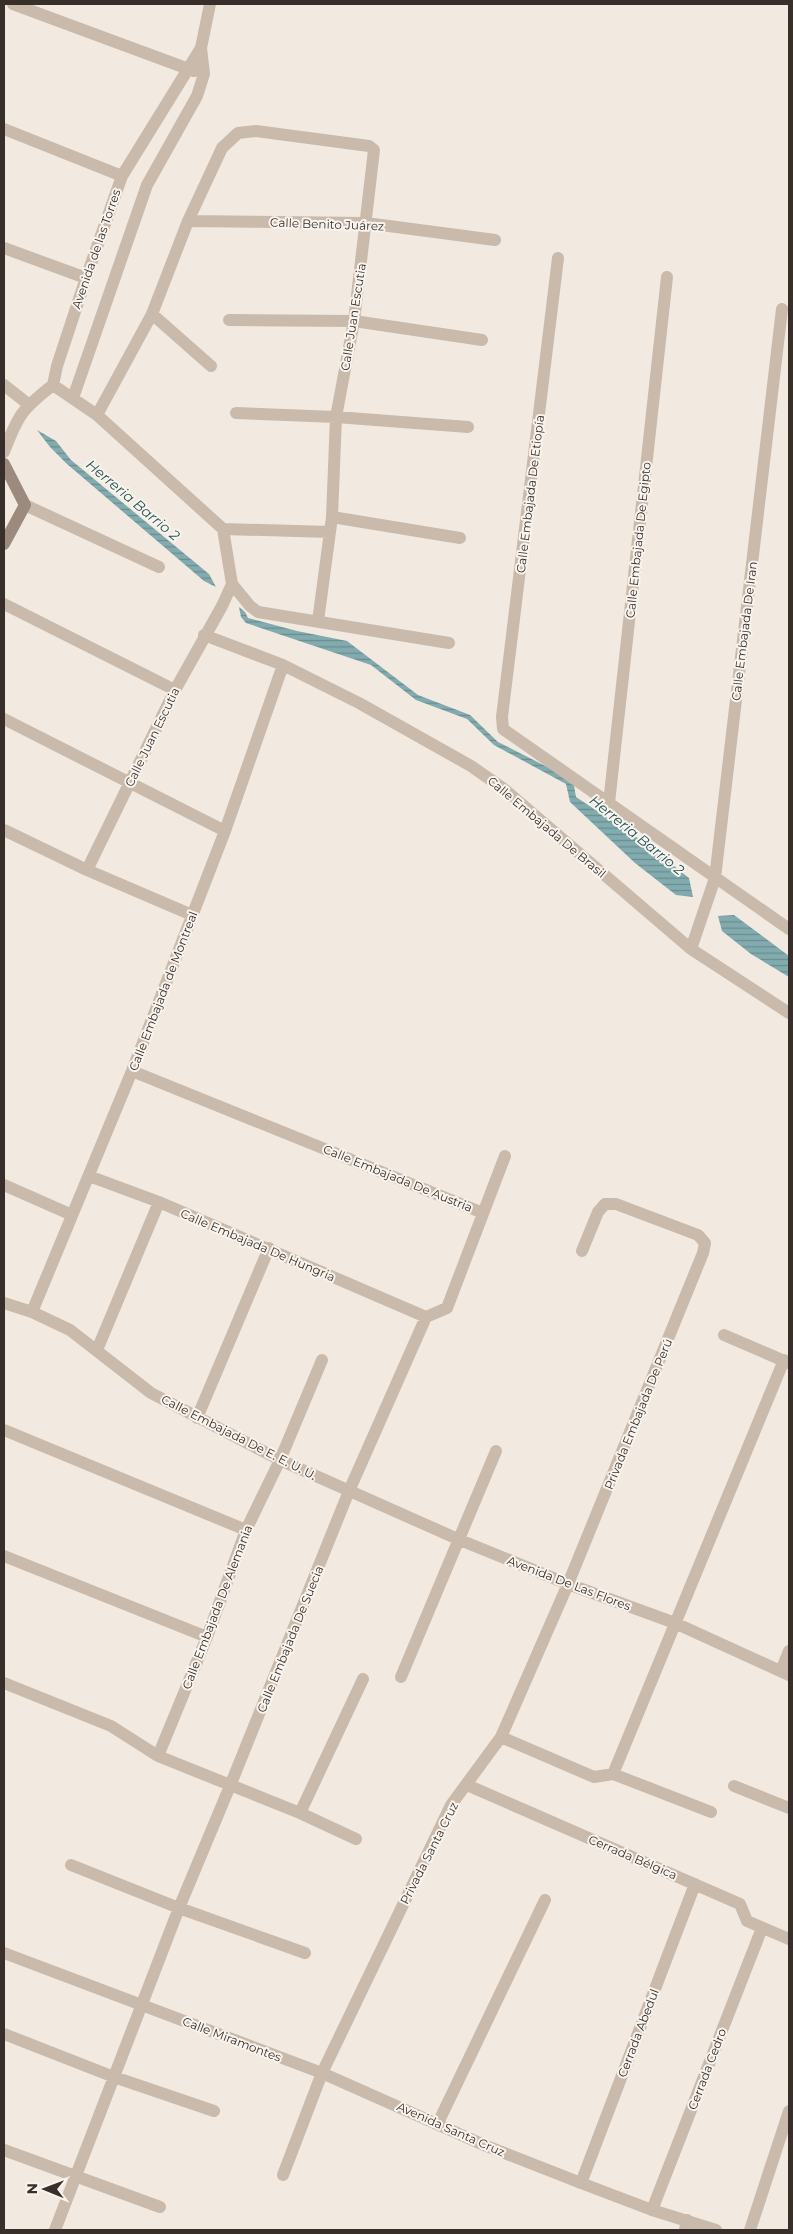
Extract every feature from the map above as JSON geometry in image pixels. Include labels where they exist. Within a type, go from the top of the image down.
[{"type":"main road","points":[[4,464],[25,505],[4,544]]},
{"type":"street","points":[[13,4],[204,74],[197,96],[147,184],[73,398]]},
{"type":"street","name":"Avenida de las Torres","points":[[53,385],[57,366],[86,278],[122,176],[200,48],[210,4]]},
{"type":"street","name":"Avenida de las Torres","points":[[200,48],[204,74]]},
{"type":"street","points":[[4,129],[122,176]]},
{"type":"street","name":"Calle Juan Escutia","points":[[188,221],[222,148],[238,134],[256,131],[369,146],[374,150],[375,155],[354,321],[336,417],[332,517],[318,621]]},
{"type":"street","points":[[97,415],[152,314],[188,221]]},
{"type":"street","name":"Calle Benito Juárez","points":[[188,221],[366,223],[495,240]]},
{"type":"street","points":[[4,248],[86,278]]},
{"type":"street","name":"Calle Embajada De Etiopía","points":[[558,258],[502,717],[503,729],[609,803]]},
{"type":"street","name":"Calle Embajada De Egipto","points":[[609,803],[667,277]]},
{"type":"street","name":"Calle Embajada De Iran","points":[[692,949],[715,878],[782,309]]},
{"type":"street","points":[[152,314],[211,366]]},
{"type":"street","points":[[229,320],[354,321],[482,340]]},
{"type":"street","points":[[4,385],[28,404]]},
{"type":"street","points":[[4,452],[14,425],[28,404],[53,385],[97,415],[223,529],[231,588],[258,612],[449,643]]},
{"type":"street","points":[[236,413],[336,417],[468,428]]},
{"type":"street","points":[[25,505],[159,567]]},
{"type":"street","points":[[332,517],[460,538]]},
{"type":"street","points":[[223,529],[330,532]]},
{"type":"street","name":"Calle Juan Escutia","points":[[87,870],[175,690],[231,588]]},
{"type":"street","points":[[4,604],[175,690]]},
{"type":"street","name":"Calle Embajada De Brasil","points":[[204,635],[283,665],[359,703],[471,766],[504,789],[692,949],[789,1012]]},
{"type":"street","name":"Calle Embajada de Montreal","points":[[32,1312],[132,1071],[224,831],[283,665]]},
{"type":"street","points":[[4,719],[224,831]]},
{"type":"street","points":[[609,803],[789,929]]},
{"type":"street","points":[[4,830],[87,870],[192,915]]},
{"type":"street","name":"Calle Embajada De Austria","points":[[132,1071],[483,1213],[447,1308],[426,1317]]},
{"type":"street","points":[[483,1213],[505,1156]]},
{"type":"street","name":"Calle Embajada De Hungria","points":[[89,1176],[160,1202],[426,1317]]},
{"type":"street","points":[[4,1185],[72,1215]]},
{"type":"street","points":[[97,1350],[160,1202]]},
{"type":"street","name":"Privada Embajada De Perú","points":[[568,1584],[703,1253],[704,1243],[698,1235],[616,1204],[604,1204],[598,1212],[582,1251]]},
{"type":"street","points":[[197,1418],[269,1248]]},
{"type":"street","name":"Calle Embajada De E. E. U. U.","points":[[4,1303],[32,1312],[70,1330],[151,1393],[280,1460],[349,1491]]},
{"type":"street","points":[[349,1491],[426,1317]]},
{"type":"street","points":[[613,1774],[787,1361],[724,1335]]},
{"type":"street","name":"Calle Embajada De Alemania","points":[[158,1756],[207,1637],[246,1530],[280,1460],[322,1360]]},
{"type":"street","points":[[4,1430],[246,1530]]},
{"type":"street","points":[[401,1677],[496,1451]]},
{"type":"street","name":"Avenida De Las Flores","points":[[349,1491],[460,1540],[568,1584],[675,1623],[785,1673]]},
{"type":"street","name":"Calle Embajada De Suecia","points":[[142,2004],[179,1908],[349,1491]]},
{"type":"street","points":[[4,1556],[207,1637]]},
{"type":"street","name":"Privada Santa Cruz","points":[[283,2175],[322,2073],[452,1805],[501,1737],[568,1584]]},
{"type":"street","points":[[785,1673],[789,1651]]},
{"type":"street","points":[[300,1813],[363,1679]]},
{"type":"street","points":[[4,1683],[111,1726],[158,1756],[300,1813],[356,1839]]},
{"type":"street","points":[[501,1737],[594,1777],[613,1774],[711,1812]]},
{"type":"street","name":"Cerrada Bélgica","points":[[467,1785],[740,1904],[746,1921],[789,1939]]},
{"type":"street","points":[[734,1786],[789,1808]]},
{"type":"street","points":[[71,1865],[179,1908],[305,1953]]},
{"type":"street","name":"Cerrada Abedul","points":[[581,2183],[695,1884]]},
{"type":"street","points":[[438,2123],[545,1900]]},
{"type":"street","name":"Cerrada Cedro","points":[[652,2210],[762,1928]]},
{"type":"street","name":"Calle Miramontes","points":[[4,1953],[322,2073]]},
{"type":"street","points":[[55,2230],[142,2004]]},
{"type":"street","points":[[4,2034],[114,2077],[214,2111]]},
{"type":"street","name":"Avenida Santa Cruz","points":[[322,2073],[484,2144],[686,2225],[716,2230]]},
{"type":"street","points":[[750,2230],[789,2111]]},
{"type":"street","points":[[4,2150],[160,2207]]},
{"type":"water","points":[[37,430],[56,441],[71,460],[209,574],[216,587],[204,581],[67,464]]},
{"type":"water","points":[[239,607],[248,618],[297,631],[347,641],[418,695],[470,715],[498,742],[573,780],[576,797],[644,842],[689,878],[693,897],[676,895],[635,863],[570,802],[566,784],[494,745],[467,719],[416,700],[371,665],[246,623],[241,617]]},
{"type":"water","points":[[734,915],[789,956],[789,977],[751,954],[722,931],[718,916]]},
{"type":"water label","name":"Herreria Barrio 2","points":[[133,500]]},
{"type":"water label","name":"Herreria Barrio 2","points":[[637,835]]}]
